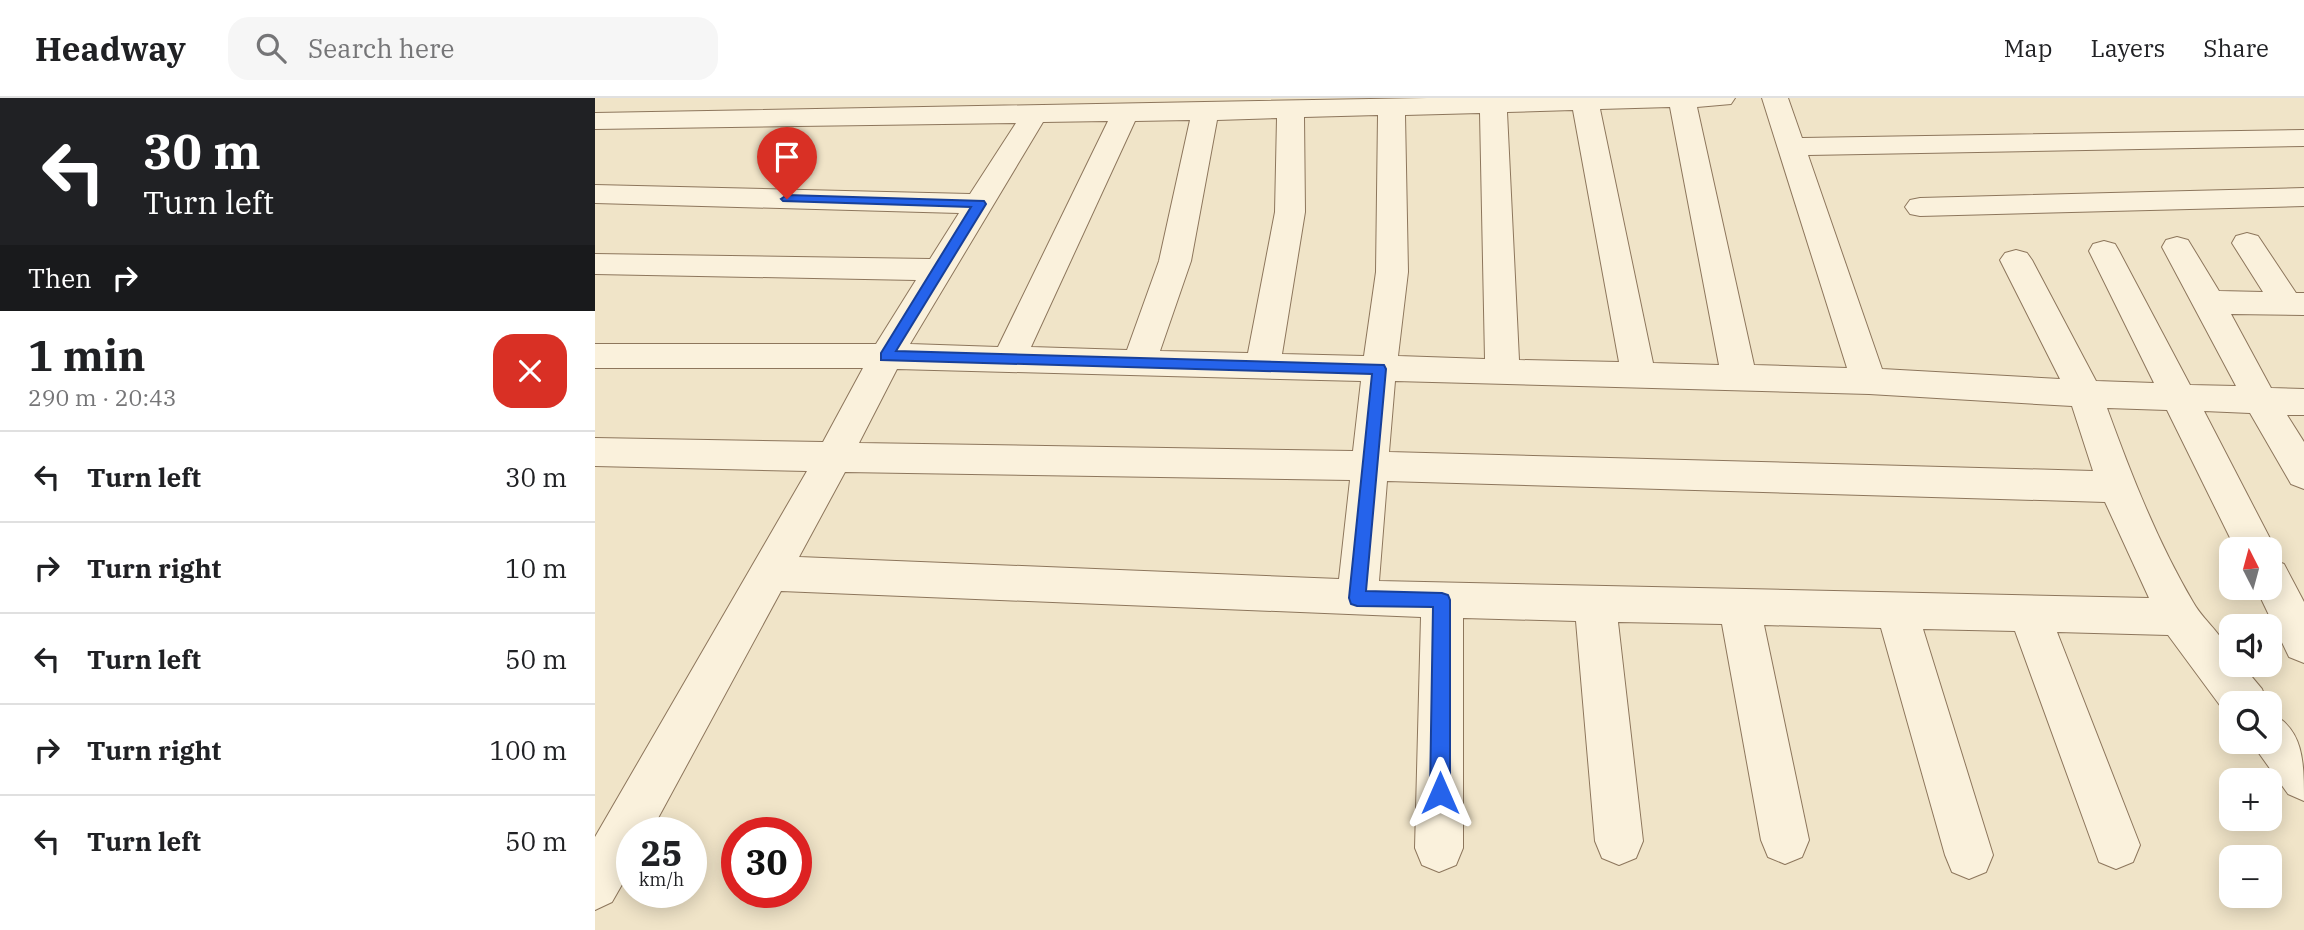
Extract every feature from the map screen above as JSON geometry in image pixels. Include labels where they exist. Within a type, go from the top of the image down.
[{"type":"street","points":[[595,121],[828,108],[1034,115],[1145,107],[1205,112],[1391,108],[1457,102],[1493,105],[1722,98]]},
{"type":"street","points":[[1775,98],[1869,381]]},
{"type":"street","points":[[1682,99],[1739,378]]},
{"type":"street","points":[[1585,102],[1639,376]]},
{"type":"street","points":[[1493,105],[1502,372]]},
{"type":"street","points":[[1009,359],[1145,107]]},
{"type":"street","points":[[1357,598],[1379,369],[1392,272],[1391,108]]},
{"type":"street","points":[[1263,366],[1290,212],[1291,110]]},
{"type":"street","points":[[1139,363],[1175,261],[1205,112]]},
{"type":"street","points":[[595,885],[771,573],[886,356],[1034,115]]},
{"type":"street","points":[[1792,147],[2304,138]]},
{"type":"street","points":[[595,194],[980,204]]},
{"type":"street","points":[[1920,207],[2304,197]]},
{"type":"street","points":[[2247,243],[2295,303]]},
{"type":"street","points":[[2178,247],[2261,401],[2304,474]]},
{"type":"street","points":[[2104,251],[2249,537]]},
{"type":"street","points":[[2016,260],[2085,394],[2117,487],[2179,617],[2236,691]]},
{"type":"street","points":[[595,264],[940,270]]},
{"type":"street","points":[[2209,302],[2295,303]]},
{"type":"street","points":[[595,356],[886,356],[1869,381],[2085,394],[2304,402]]},
{"type":"street","points":[[595,452],[1371,466],[2117,487]]},
{"type":"street","points":[[771,573],[1357,598],[2179,617]]},
{"type":"street","points":[[1439,848],[1442,600]]},
{"type":"street","points":[[2282,600],[2304,644]]},
{"type":"street","points":[[1595,604],[1619,841]]},
{"type":"street","points":[[1739,607],[1785,841]]},
{"type":"street","points":[[1896,611],[1969,855]]},
{"type":"street","points":[[2029,614],[2116,845]]},
{"type":"street","points":[[2282,750],[2304,778]]},
{"type":"route","points":[[787,199],[980,204],[886,356],[1379,369],[1357,598],[1442,600],[1440,793]]}]
